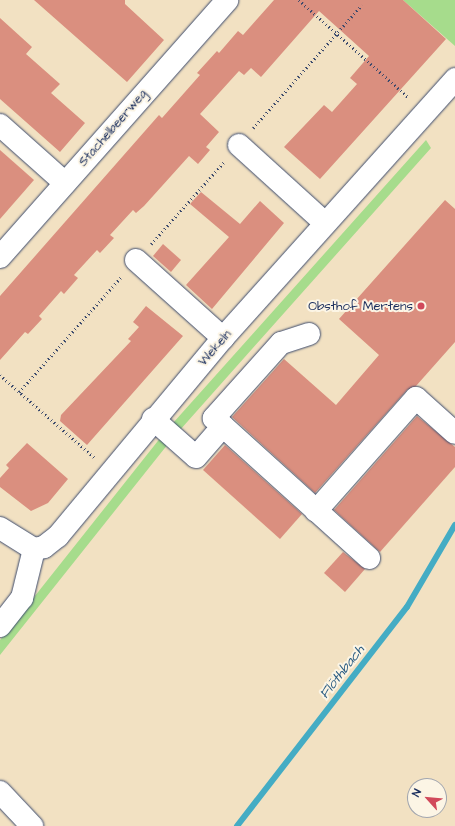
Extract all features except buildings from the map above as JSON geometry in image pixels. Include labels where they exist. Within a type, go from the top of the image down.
[{"type":"street","name":"Stachelbeerweg","points":[[0,257],[228,0]]},
{"type":"street","name":"Wekeln","points":[[34,549],[44,547],[58,536],[153,419],[325,223],[417,120],[454,82]]},
{"type":"street","points":[[0,125],[65,183]]},
{"type":"street","points":[[239,145],[325,223]]},
{"type":"street","points":[[136,260],[224,338]]},
{"type":"street","points":[[309,334],[281,343],[214,418],[370,558]]},
{"type":"street","points":[[316,511],[416,398],[455,433]]},
{"type":"street","points":[[153,419],[196,457],[224,426]]},
{"type":"street","points":[[0,528],[34,549],[22,598],[0,626]]},
{"type":"street","points":[[0,792],[32,826]]},
{"type":"path","points":[[299,0],[415,103],[417,120]]},
{"type":"path","points":[[19,392],[362,5]]},
{"type":"path","points":[[0,375],[110,472]]},
{"type":"green space","points":[[403,0],[455,0],[455,46]]},
{"type":"green space","points":[[426,140],[431,148],[172,439],[0,655],[0,640],[165,432]]},
{"type":"waterway","name":"Flöthbach","points":[[237,826],[407,607],[455,525]]},
{"type":"place","name":"Obsthof Mertens","points":[[421,306]]}]
